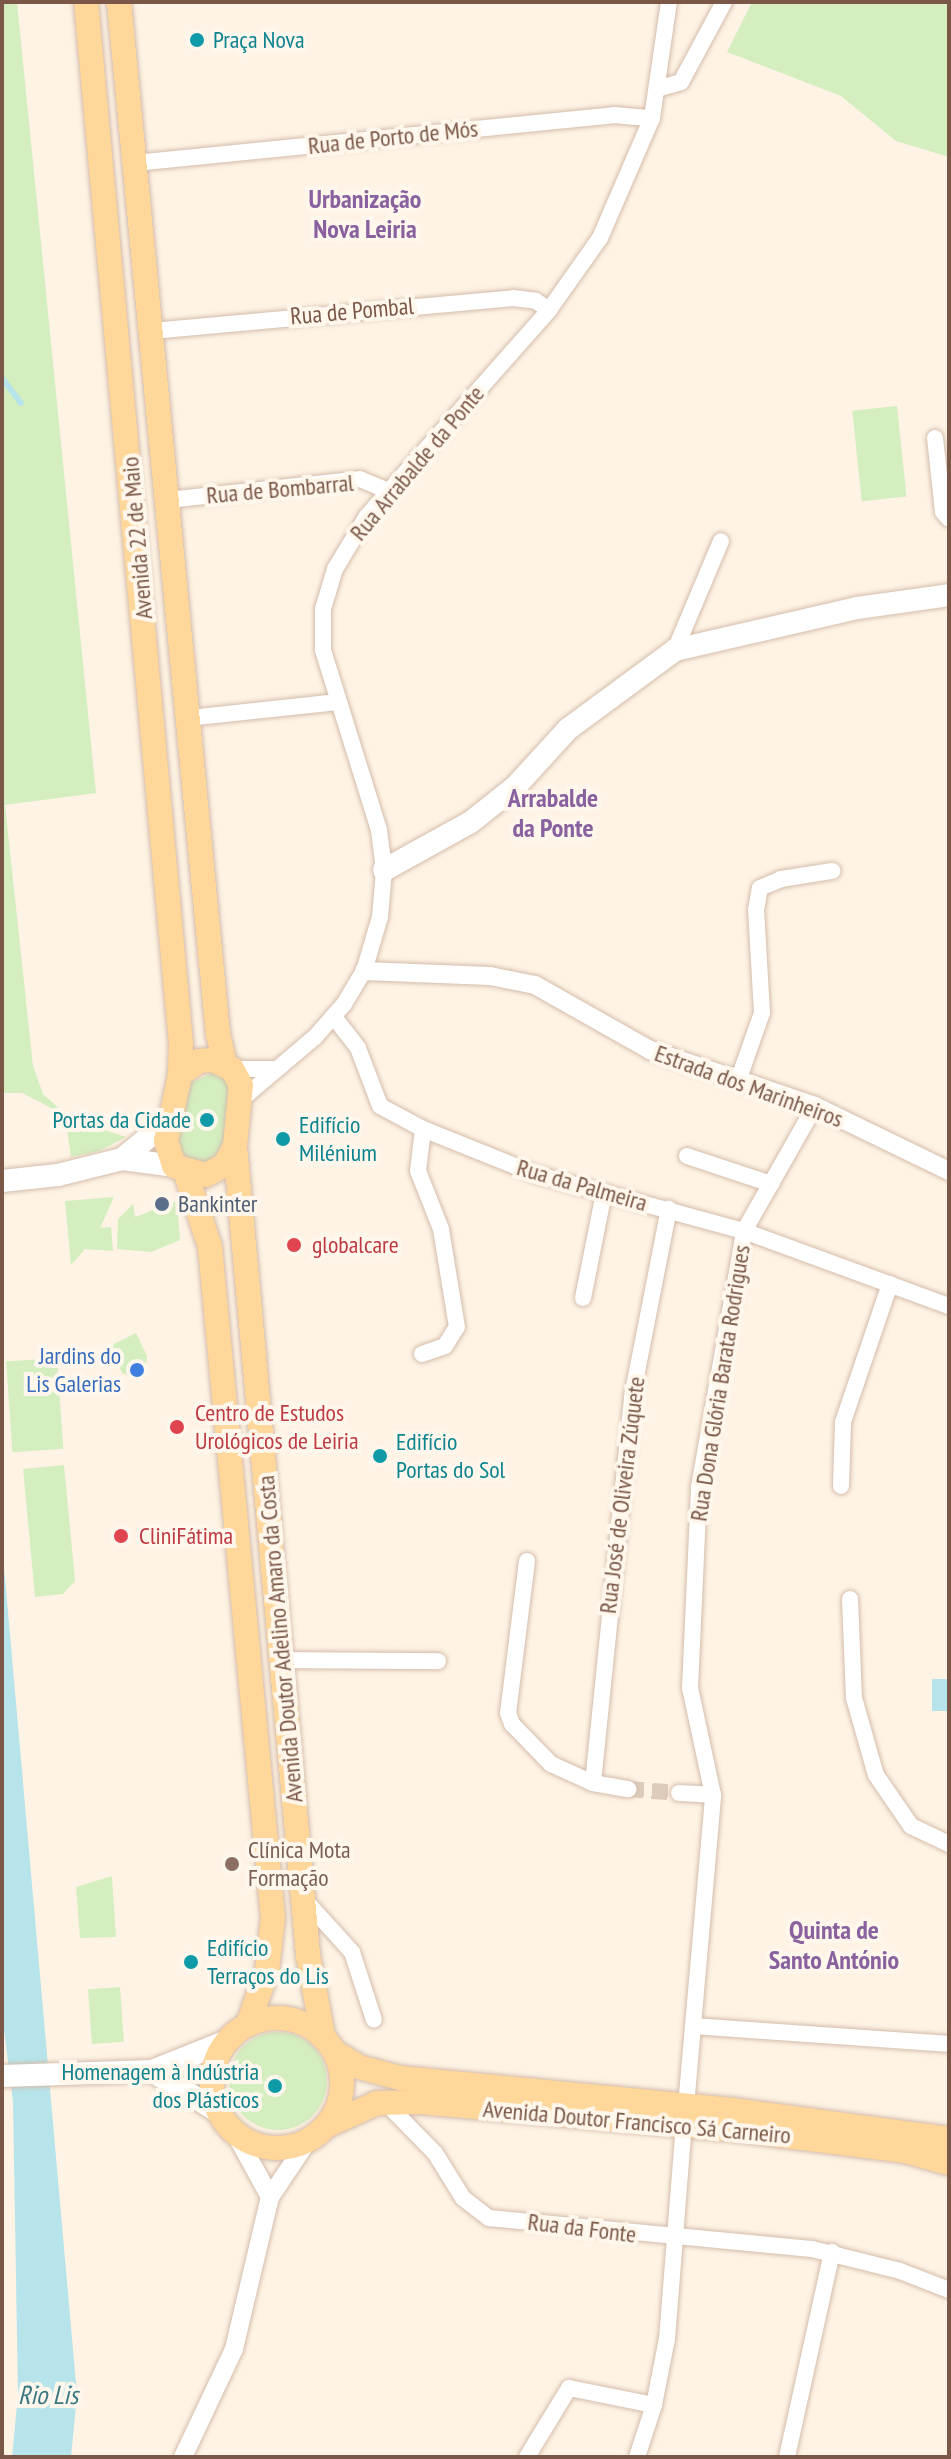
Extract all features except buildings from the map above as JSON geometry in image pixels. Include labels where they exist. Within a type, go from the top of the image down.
[{"type":"main road","name":"Avenida 22 de Maio","points":[[86,2],[161,795],[180,1075]]},
{"type":"main road","name":"Avenida 22 de Maio","points":[[119,2],[218,1034],[229,1067]]},
{"type":"main road","points":[[384,870],[484,813],[568,729],[675,650],[857,608],[949,595]]},
{"type":"main road","points":[[2,1181],[58,1175],[122,1159],[180,1170],[213,1173],[235,1146],[243,1098],[229,1067],[199,1061],[180,1075],[167,1122],[166,1141],[180,1170]]},
{"type":"main road","points":[[122,1159],[167,1122]]},
{"type":"main road","name":"Avenida Doutor Adelino Amaro da Costa","points":[[235,1146],[312,1986],[329,2045]]},
{"type":"main road","name":"Avenida Doutor Adelino Amaro da Costa","points":[[180,1170],[210,1247],[272,1904],[267,1971],[248,2024]]},
{"type":"main road","points":[[2,2076],[152,2071],[227,2041],[248,2024],[285,2018],[329,2045],[342,2091],[328,2125],[307,2142],[270,2148],[235,2133],[219,2112],[152,2071]]},
{"type":"main road","points":[[219,2112],[212,2075],[227,2041]]},
{"type":"main road","name":"Avenida Doutor Francisco Sá Carneiro","points":[[329,2045],[359,2067],[400,2078],[685,2115],[866,2145],[949,2163]]},
{"type":"main road","name":"Avenida Doutor Francisco Sá Carneiro","points":[[328,2125],[385,2102],[685,2115],[949,2139]]},
{"type":"street","name":"Rua Arrabalde da Ponte","points":[[243,1098],[334,1017],[364,971],[380,917],[384,870],[379,830],[337,702],[321,629],[327,589],[354,532],[549,310],[600,238],[652,118],[660,88],[669,2]]},
{"type":"street","points":[[660,88],[681,82],[724,2]]},
{"type":"street","name":"Rua de Porto de Mós","points":[[135,163],[614,115],[652,118]]},
{"type":"street","name":"Rua de Pombal","points":[[152,331],[513,298],[536,301],[549,310]]},
{"type":"street","points":[[935,438],[943,512],[949,519]]},
{"type":"street","name":"Rua de Bombarral","points":[[168,500],[360,479],[390,492]]},
{"type":"street","points":[[675,650],[721,541]]},
{"type":"street","points":[[188,718],[337,702]]},
{"type":"street","points":[[738,1081],[762,1013],[756,910],[760,888],[781,879],[832,871]]},
{"type":"street","name":"Estrada dos Marinheiros","points":[[364,971],[523,981],[650,1050],[815,1106],[949,1171]]},
{"type":"street","name":"Rua da Palmeira","points":[[334,1017],[358,1048],[380,1106],[423,1129],[510,1166],[744,1231],[949,1306]]},
{"type":"street","points":[[229,1067],[276,1069]]},
{"type":"street","name":"Rua Dona Glória Barata Rodrigues","points":[[637,2457],[654,2405],[667,2339],[713,1795],[690,1688],[699,1487],[744,1231],[815,1106]]},
{"type":"street","points":[[422,1354],[445,1346],[457,1327],[441,1229],[418,1171],[423,1129]]},
{"type":"street","points":[[687,1156],[771,1184]]},
{"type":"street","points":[[583,1298],[604,1193]]},
{"type":"street","name":"Rua José de Oliveira Zúquete","points":[[593,1783],[632,1397],[669,1209]]},
{"type":"street","points":[[841,1486],[843,1422],[890,1284]]},
{"type":"street","points":[[527,1561],[508,1713],[535,1752],[593,1783],[628,1789]]},
{"type":"street","points":[[850,1599],[854,1698],[876,1775],[911,1826],[949,1844]]},
{"type":"street","points":[[282,1660],[438,1661]]},
{"type":"street","points":[[679,1793],[713,1795]]},
{"type":"street","points":[[303,1898],[352,1952],[374,2020]]},
{"type":"street","points":[[693,2026],[949,2044]]},
{"type":"street","name":"Rua da Fonte","points":[[385,2102],[435,2153],[463,2198],[489,2218],[674,2239],[832,2252],[949,2290]]},
{"type":"street","points":[[235,2133],[270,2197]]},
{"type":"street","points":[[183,2457],[234,2349],[270,2197],[307,2142]]},
{"type":"street","points":[[787,2457],[832,2252]]},
{"type":"street","points":[[527,2457],[569,2388],[654,2405]]},
{"type":"green space","points":[[2,2],[17,2],[96,793],[5,805],[33,1066],[43,1094],[71,1119],[126,1137],[99,1151],[71,1157],[67,1130],[51,1108],[22,1093],[2,1093]]},
{"type":"green space","points":[[752,2],[949,2],[949,157],[896,141],[841,96],[727,52]]},
{"type":"green space","points":[[897,406],[907,497],[862,501],[852,411]]},
{"type":"green space","points":[[215,1072],[230,1081],[225,1148],[208,1163],[183,1158],[176,1137],[190,1083]]},
{"type":"green space","points":[[114,1197],[100,1228],[111,1227],[113,1251],[85,1249],[71,1265],[65,1201]]},
{"type":"green space","points":[[177,1201],[180,1240],[151,1252],[117,1249],[118,1219],[133,1204],[135,1217]]},
{"type":"green space","points":[[136,1333],[147,1356],[145,1378],[123,1374],[108,1347]]},
{"type":"green space","points":[[57,1358],[63,1449],[12,1452],[6,1362]]},
{"type":"green space","points":[[64,1465],[75,1581],[63,1594],[35,1597],[23,1469]]},
{"type":"green space","points":[[112,1876],[116,1937],[80,1938],[76,1887]]},
{"type":"green space","points":[[120,1987],[124,2042],[92,2044],[88,1989]]},
{"type":"green space","points":[[278,2032],[297,2036],[313,2046],[323,2062],[327,2081],[323,2100],[313,2116],[297,2126],[278,2130],[259,2126],[243,2116],[233,2100],[229,2081],[233,2062],[243,2046],[259,2036]]},
{"type":"water","name":"Rio Lis","points":[[2,1544],[77,2395],[71,2457],[12,2457],[18,2395],[13,2102],[2,2013]]},
{"type":"water","points":[[932,1679],[949,1679],[949,1711],[932,1711]]},
{"type":"waterway","points":[[2,378],[21,403]]},
{"type":"tunnel","points":[[628,1789],[679,1793]]},
{"type":"place","name":"Praça Nova","points":[[197,40]]},
{"type":"place","name":"Portas da Cidade","points":[[207,1120]]},
{"type":"place","name":"Edifício Milénium","points":[[283,1139]]},
{"type":"place","name":"Bankinter","points":[[162,1204]]},
{"type":"place","name":"globalcare","points":[[294,1245]]},
{"type":"place","name":"Jardins do Lis Galerias","points":[[137,1370]]},
{"type":"place","name":"Centro de Estudos Urológicos de Leiria","points":[[177,1427]]},
{"type":"place","name":"Edifício Portas do Sol","points":[[380,1456]]},
{"type":"place","name":"CliniFátima","points":[[121,1536]]},
{"type":"place","name":"Clínica Mota Formação","points":[[232,1864]]},
{"type":"place","name":"Edifício Terraços do Lis","points":[[191,1962]]},
{"type":"place","name":"Homenagem à Indústria dos Plásticos","points":[[275,2086]]},
{"type":"district","name":"Urbanização Nova Leiria","points":[[365,214]]},
{"type":"district","name":"Arrabalde da Ponte","points":[[553,813]]},
{"type":"district","name":"Quinta de Santo António","points":[[834,1945]]}]
